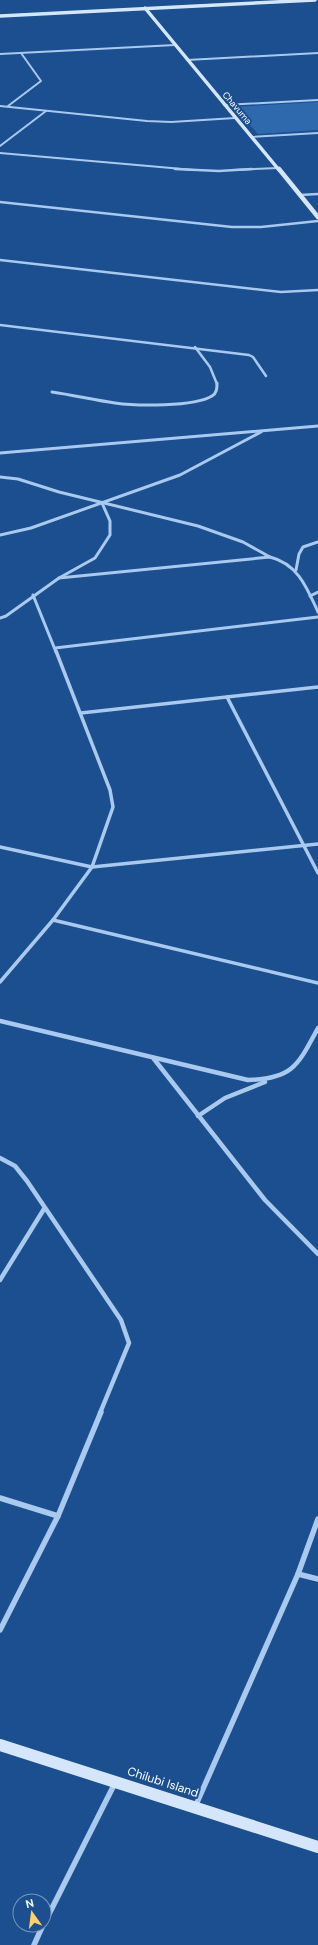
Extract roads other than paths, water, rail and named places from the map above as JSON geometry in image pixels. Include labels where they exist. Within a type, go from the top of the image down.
[{"type":"street","points":[[228,0],[233,4]]},
{"type":"street","points":[[0,16],[315,0]]},
{"type":"street","name":"Chavuma","points":[[146,8],[224,105],[318,217]]},
{"type":"street","points":[[0,54],[175,45]]},
{"type":"street","points":[[7,107],[41,81],[21,53]]},
{"type":"street","points":[[187,60],[318,53]]},
{"type":"street","points":[[224,105],[318,100]]},
{"type":"street","points":[[0,106],[147,121],[171,122],[235,118]]},
{"type":"street","points":[[0,146],[46,110]]},
{"type":"street","points":[[251,137],[318,132]]},
{"type":"street","points":[[0,153],[199,171],[278,168]]},
{"type":"street","points":[[300,195],[318,194]]},
{"type":"street","points":[[0,202],[232,227],[261,227],[318,221]]},
{"type":"street","points":[[0,260],[281,292],[318,290]]},
{"type":"street","points":[[0,325],[248,354],[253,357],[266,376]]},
{"type":"street","points":[[52,392],[134,404],[184,402],[209,398],[214,395],[217,390],[216,379],[195,347]]},
{"type":"street","points":[[0,453],[318,426]]},
{"type":"street","points":[[0,535],[31,528],[180,475],[263,431]]},
{"type":"street","points":[[0,476],[18,479],[102,503],[198,526],[243,542],[270,557]]},
{"type":"street","points":[[0,618],[6,616],[33,595],[59,578],[95,558],[110,535],[110,522],[102,503]]},
{"type":"street","points":[[296,570],[301,548],[305,545],[318,542]]},
{"type":"street","points":[[59,578],[270,557],[280,558],[296,570],[318,612]]},
{"type":"street","points":[[310,596],[318,592]]},
{"type":"street","points":[[0,982],[53,920],[92,867],[113,807],[110,790],[81,713],[33,595]]},
{"type":"street","points":[[55,648],[318,617]]},
{"type":"street","points":[[81,713],[318,687]]},
{"type":"street","points":[[227,697],[318,873]]},
{"type":"street","points":[[0,847],[92,867],[318,844]]},
{"type":"street","points":[[53,920],[318,983]]},
{"type":"street","points":[[0,1021],[154,1059],[248,1080],[268,1081]]},
{"type":"street","points":[[198,1116],[225,1098],[282,1077],[298,1064],[318,1028]]},
{"type":"street","points":[[154,1059],[264,1200],[318,1254]]},
{"type":"street","points":[[0,1158],[15,1166],[27,1181],[44,1209],[121,1320],[129,1343],[58,1516],[0,1630]]},
{"type":"street","points":[[0,1280],[44,1209]]},
{"type":"street","points":[[0,1498],[58,1516]]},
{"type":"street","points":[[195,1807],[298,1574],[318,1519]]},
{"type":"street","points":[[298,1574],[318,1579]]},
{"type":"street","name":"Chilubi Island","points":[[0,1745],[318,1847]]},
{"type":"street","points":[[52,1908],[116,1782]]},
{"type":"street","points":[[34,1945],[40,1933]]}]
